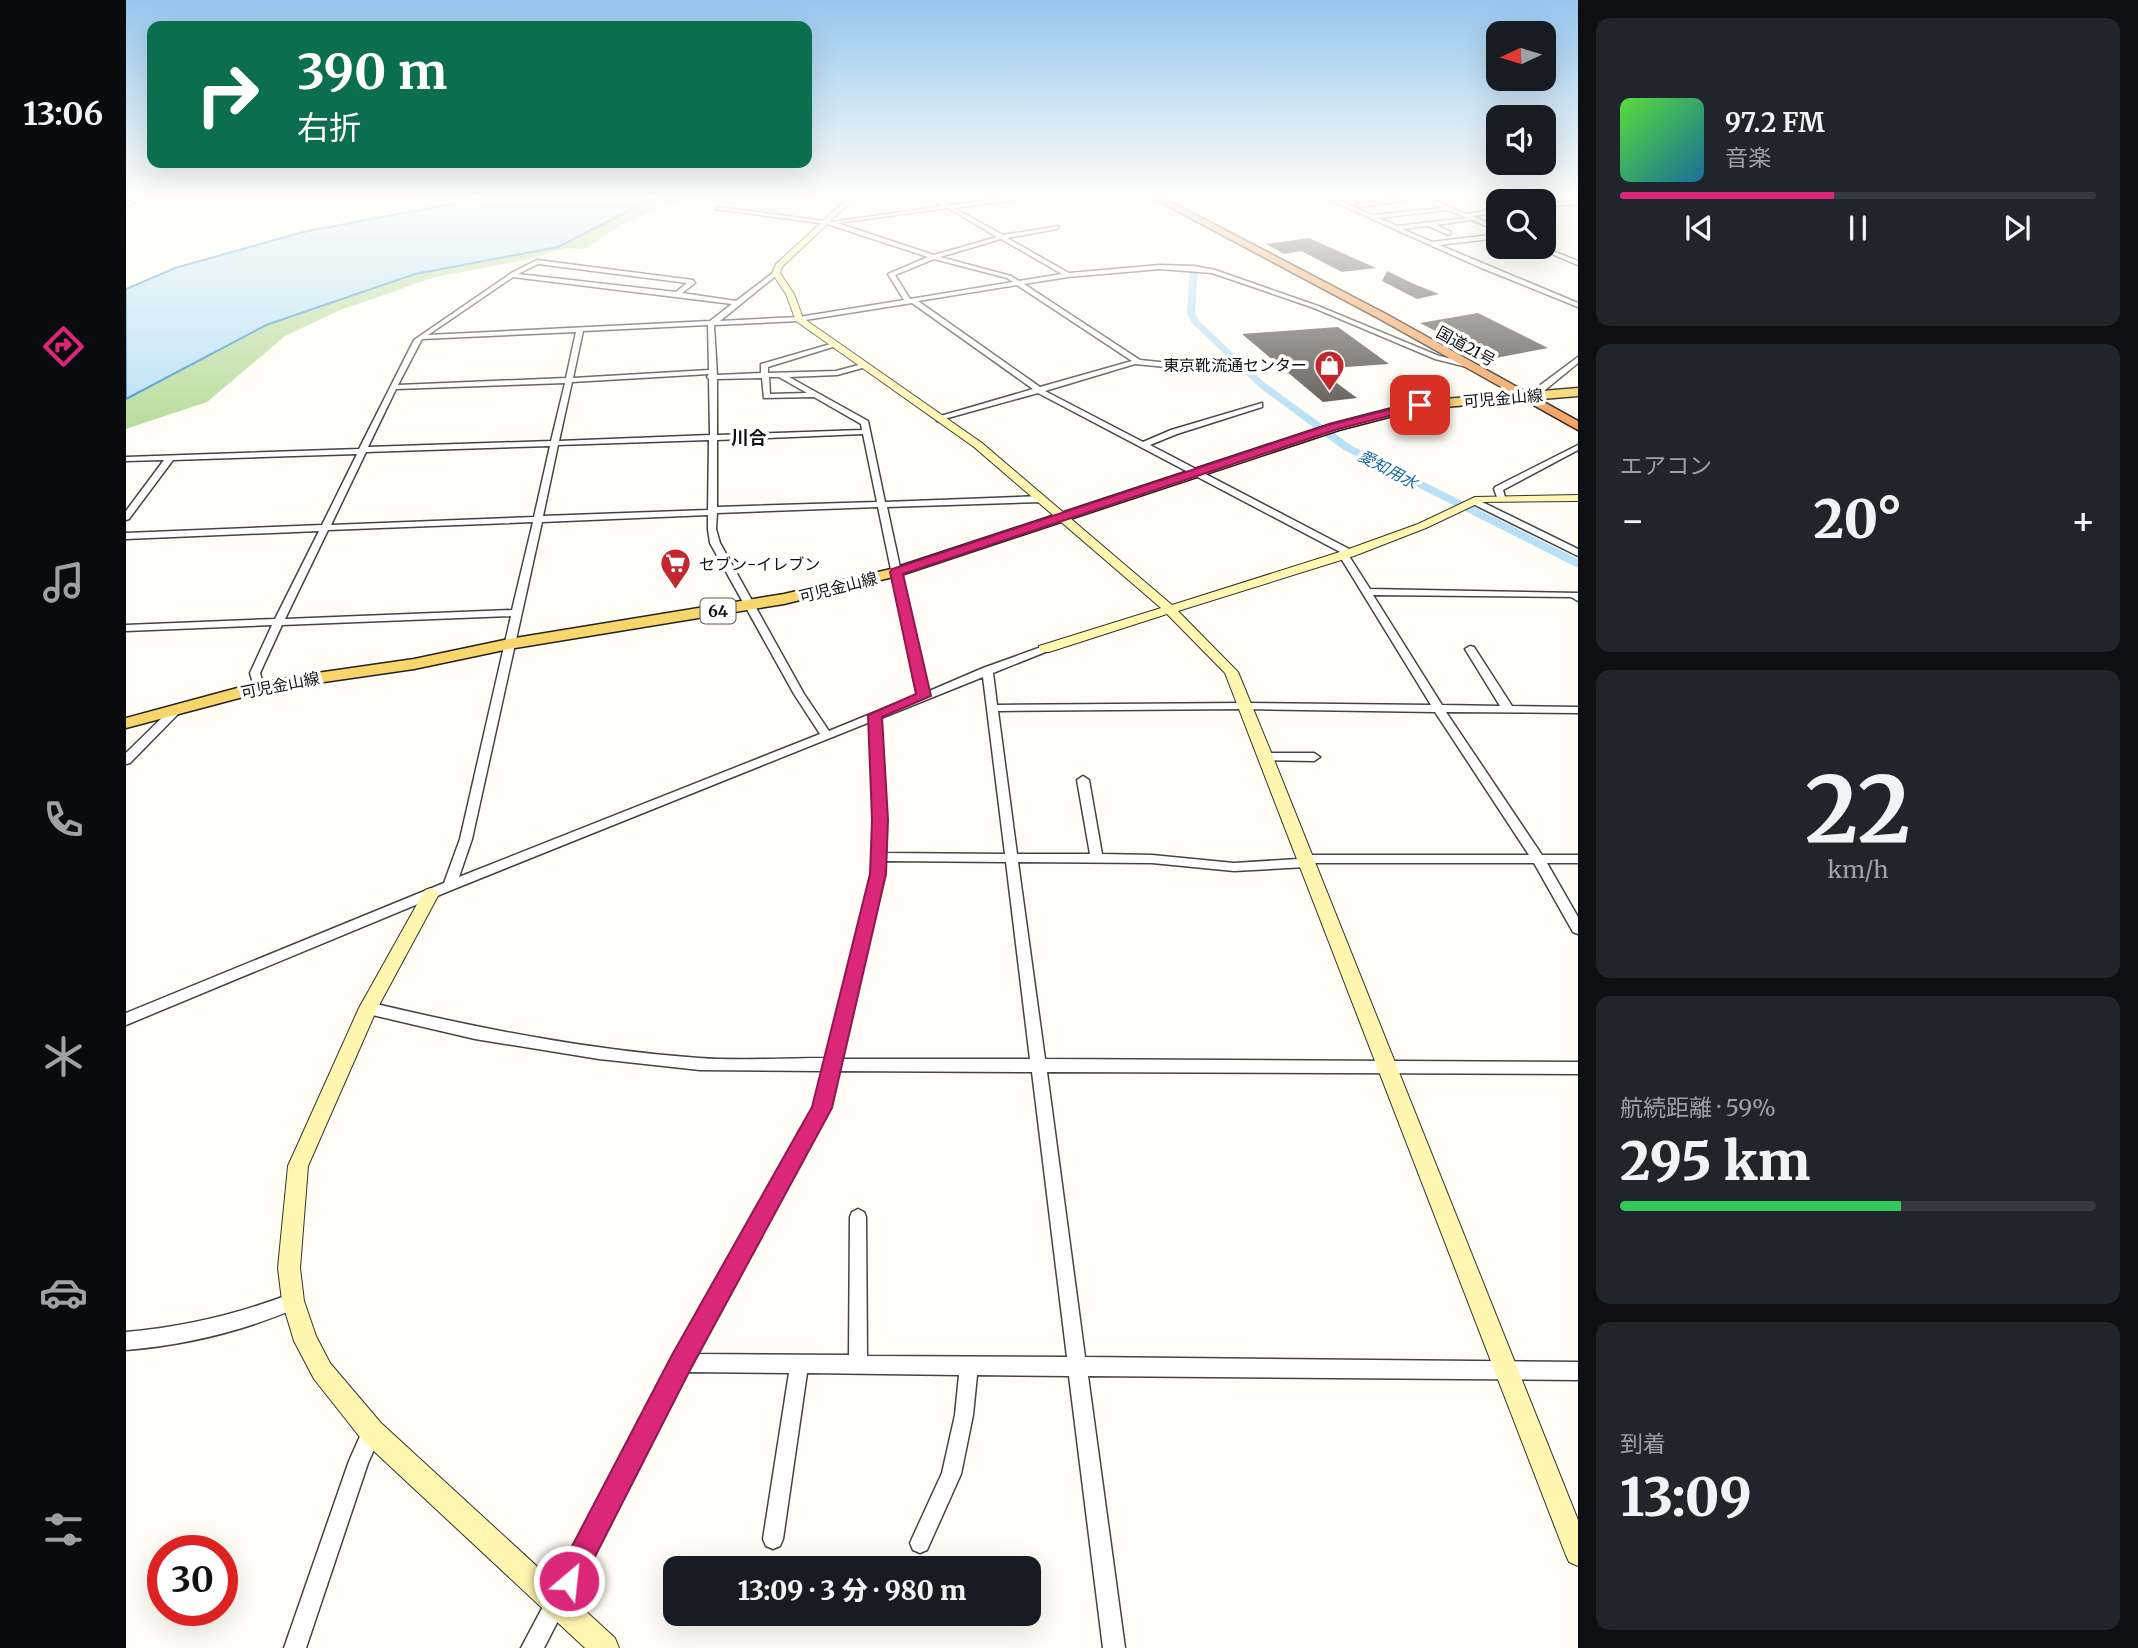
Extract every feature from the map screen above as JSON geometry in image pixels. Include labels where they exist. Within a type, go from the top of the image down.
[{"type":"highway","name":"国道21号","points":[[1300,273],[1578,426]]},
{"type":"highway","name":"国道21号","points":[[1309,273],[1541,392],[1578,416]]},
{"type":"main road","name":"可児金山線","points":[[126,723],[259,688],[414,664],[509,644],[824,592],[896,572],[1335,427],[1420,405],[1524,397],[1541,392],[1578,392]]},
{"type":"street","points":[[259,688],[255,673],[393,387],[420,337],[517,273]]},
{"type":"street","points":[[623,273],[694,282],[677,294]]},
{"type":"street","points":[[712,323],[775,273]]},
{"type":"street","points":[[777,273],[790,294],[799,319],[978,444],[1170,610],[1231,672],[1578,1553]]},
{"type":"street","points":[[894,273],[891,274],[911,301],[1040,391],[1347,554],[1367,592],[1438,708],[1538,859],[1578,929]]},
{"type":"street","points":[[997,273],[1018,284],[1137,361],[1135,362]]},
{"type":"street","points":[[1064,273],[1068,275]]},
{"type":"street","points":[[420,337],[799,319],[1092,273]]},
{"type":"street","points":[[1216,273],[1316,307],[1437,358],[1471,366]]},
{"type":"street","points":[[1501,273],[1578,305]]},
{"type":"street","points":[[513,275],[736,303]]},
{"type":"street","points":[[712,323],[715,404],[712,511],[715,543],[799,694],[826,735]]},
{"type":"street","points":[[449,886],[466,839],[580,331]]},
{"type":"street","points":[[815,395],[767,396],[764,366],[834,345]]},
{"type":"street","points":[[1541,392],[1578,359]]},
{"type":"street","points":[[940,419],[1135,362],[1208,369],[1251,364]]},
{"type":"street","points":[[393,387],[712,374],[837,373],[863,365]]},
{"type":"street","points":[[779,375],[865,423],[923,696]]},
{"type":"street","points":[[1143,445],[1174,432],[1259,405]]},
{"type":"street","points":[[126,459],[866,432]]},
{"type":"street","points":[[1501,497],[1499,489],[1577,447]]},
{"type":"street","points":[[126,517],[170,458]]},
{"type":"street","points":[[126,1019],[449,886],[1044,649],[1347,554],[1422,526],[1472,501],[1501,497],[1578,498]]},
{"type":"street","points":[[126,536],[1042,499]]},
{"type":"street","points":[[1472,501],[1578,554]]},
{"type":"street","points":[[1367,592],[1574,594],[1578,598]]},
{"type":"street","points":[[126,628],[515,613]]},
{"type":"street","points":[[1470,649],[1508,709]]},
{"type":"street","points":[[987,670],[1114,1648]]},
{"type":"street","points":[[992,708],[1245,706],[1578,710]]},
{"type":"street","points":[[126,760],[178,708]]},
{"type":"street","points":[[532,1648],[681,1363],[822,1108],[878,874],[880,857],[875,715]]},
{"type":"street","points":[[1266,757],[1314,757]]},
{"type":"street","points":[[1083,780],[1097,859]]},
{"type":"street","points":[[880,857],[1152,859],[1234,867],[1305,861],[1578,859]]},
{"type":"street","points":[[430,894],[369,1008],[298,1166],[289,1268],[293,1301],[306,1341],[322,1371],[372,1432],[605,1648]]},
{"type":"street","points":[[369,1008],[475,1033],[599,1053],[700,1064],[1578,1068]]},
{"type":"street","points":[[858,1217],[858,1366]]},
{"type":"street","points":[[126,1340],[157,1339],[244,1319],[268,1313],[293,1301]]},
{"type":"street","points":[[681,1363],[1578,1371]]},
{"type":"street","points":[[773,1539],[799,1365]]},
{"type":"street","points":[[920,1543],[951,1474],[964,1415],[970,1366]]},
{"type":"street","points":[[295,1648],[359,1461],[372,1432]]},
{"type":"green space","points":[[457,273],[435,277],[338,311],[285,336],[207,402],[126,429],[126,399],[266,325],[415,274]]},
{"type":"water","points":[[164,273],[421,273],[266,325],[126,399],[126,289]]},
{"type":"building","points":[[1386,273],[1391,273],[1439,294],[1417,299],[1382,281]]},
{"type":"building","points":[[1478,313],[1548,348],[1490,359],[1420,323]]},
{"type":"building","points":[[1338,327],[1389,364],[1318,369],[1357,398],[1323,402],[1242,334]]},
{"type":"waterway","name":"愛知用水","points":[[1194,273],[1191,313],[1196,323],[1262,385],[1348,448],[1578,564]]},
{"type":"place","name":"東京靴流通センター","points":[[1330,392]]},
{"type":"place","name":"セブン-イレブン","points":[[676,591]]},
{"type":"district","name":"川合","points":[[749,437]]},
{"type":"route","points":[[569,1581],[681,1363],[822,1108],[878,874],[880,820],[875,715],[923,696],[896,572],[1335,427],[1420,405]]}]
